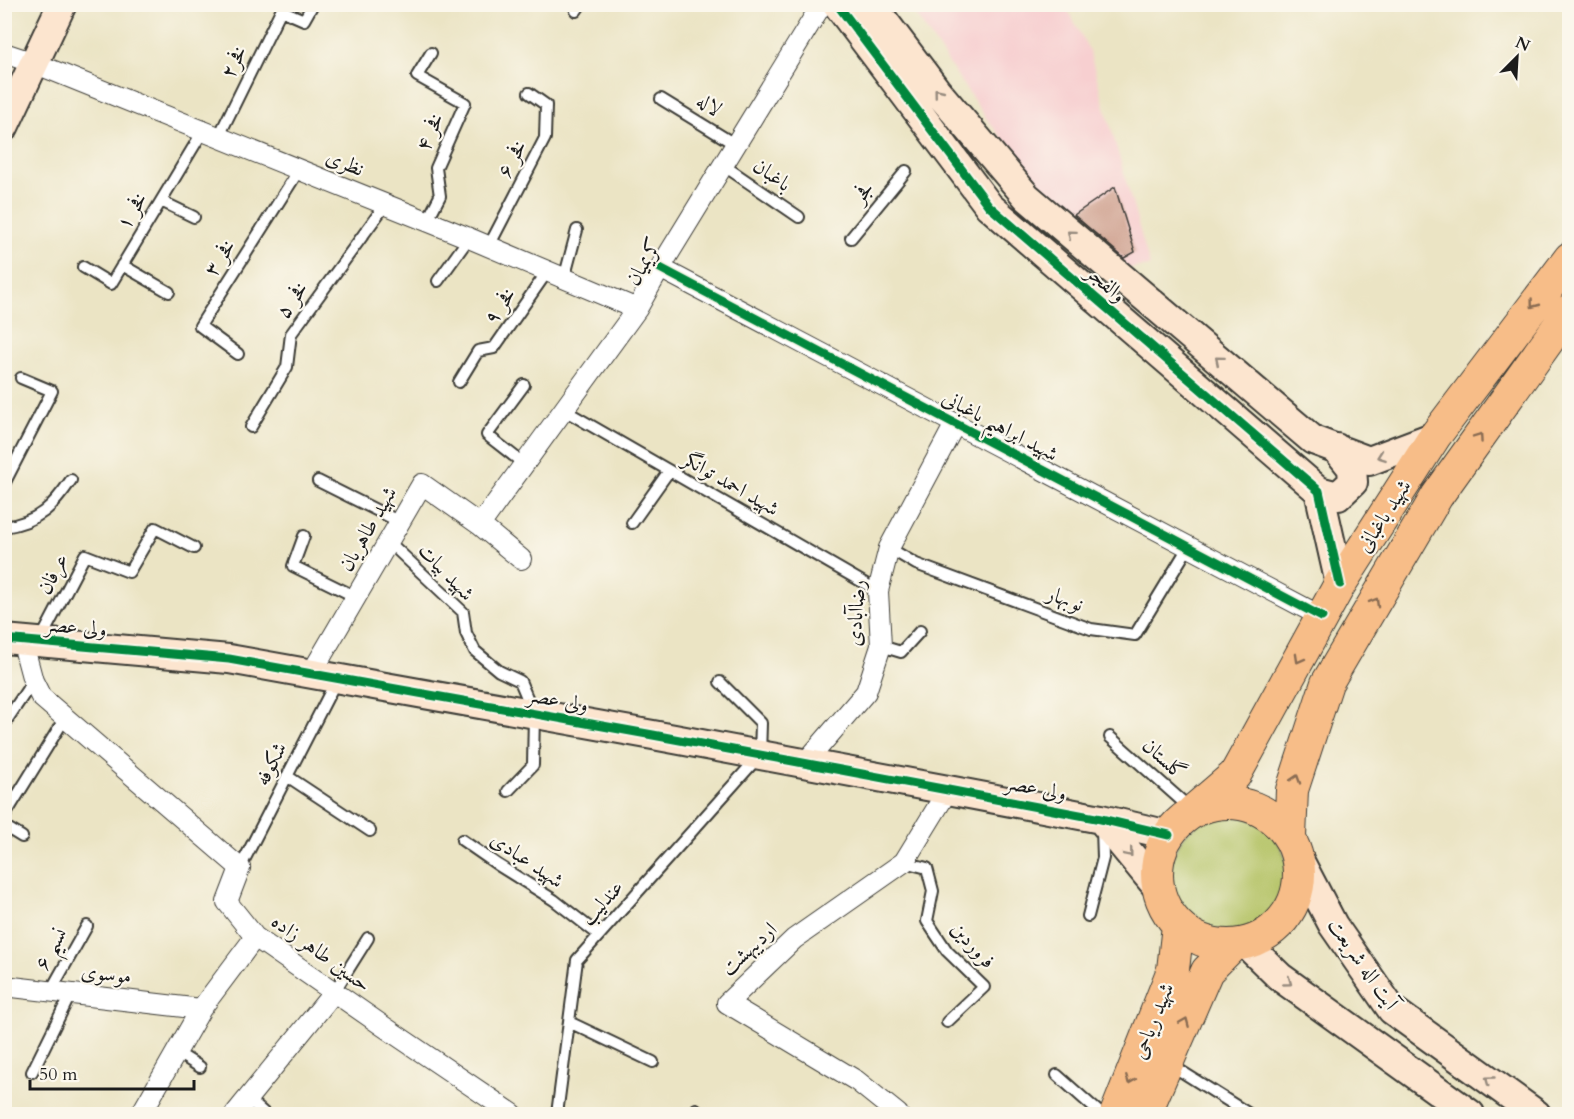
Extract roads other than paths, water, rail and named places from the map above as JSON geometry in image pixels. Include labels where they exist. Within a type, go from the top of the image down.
[{"type":"main road","name":"شهید باغبانی","points":[[1193,811],[1235,775],[1340,584],[1436,436],[1569,258]]},
{"type":"main road","name":"شهید باغبانی","points":[[1294,848],[1292,790],[1327,684],[1437,496],[1569,310]]},
{"type":"main road","points":[[1236,802],[1257,808],[1276,820],[1294,848],[1300,880],[1294,902],[1282,921],[1266,935],[1239,944],[1213,944],[1194,937],[1178,925],[1165,908],[1158,888],[1157,866],[1163,844],[1175,825],[1193,811],[1214,803],[1236,802]]},
{"type":"main road","name":"شهید ریاحی","points":[[1116,1114],[1173,970],[1178,925]]},
{"type":"main road","name":"شهید ریاحی","points":[[1145,1114],[1207,971],[1239,944]]},
{"type":"street","points":[[4,127],[62,4]]},
{"type":"street","name":"کریمیان","points":[[480,525],[637,309],[822,4]]},
{"type":"street","name":"والفجر","points":[[837,4],[989,206],[1319,491]]},
{"type":"street","name":"والفجر","points":[[872,4],[936,90],[1027,197],[1313,440],[1369,461],[1436,436]]},
{"type":"street","name":"نظری","points":[[4,53],[34,63],[489,246],[637,309]]},
{"type":"street","name":"شهید ابراهیم باغبانی","points":[[660,268],[1322,616]]},
{"type":"street","name":"رضاآبادی","points":[[805,763],[866,692],[881,646],[878,591],[889,548],[956,424]]},
{"type":"street","points":[[1336,448],[1352,468],[1353,482],[1338,496],[1319,491],[1340,584]]},
{"type":"street","name":"شهید طاهریان","points":[[324,676],[356,597],[422,484],[480,525],[521,559]]},
{"type":"street","points":[[22,640],[33,681],[41,697],[240,867]]},
{"type":"street","name":"ولی عصر","points":[[22,640],[229,659],[805,763],[1101,819],[1169,835]]},
{"type":"street","name":"اردیبهشت","points":[[898,1114],[857,1081],[727,1003],[794,939],[904,862],[948,790]]},
{"type":"street","points":[[1101,819],[1158,888]]},
{"type":"street","name":"آیت اله شریعت","points":[[1294,848],[1332,924],[1392,1010],[1536,1114]]},
{"type":"street","name":"حسین طاهر زاده","points":[[240,867],[227,902],[255,937],[513,1114]]},
{"type":"street","points":[[141,1114],[201,1009],[255,937]]},
{"type":"street","name":"آیت اله شریعت","points":[[1239,944],[1280,977],[1466,1113]]},
{"type":"street","name":"موسوی","points":[[4,986],[201,1009]]},
{"type":"street","points":[[235,1114],[334,992]]},
{"type":"lane","name":"فخر۲","points":[[211,134],[277,7],[304,20],[313,4]]},
{"type":"lane","name":"فخر ۴","points":[[427,221],[440,196],[436,168],[465,103],[417,76],[431,53]]},
{"type":"lane","name":"فخر ۶","points":[[489,246],[545,138],[546,105],[529,93]]},
{"type":"lane","name":"لاله","points":[[661,99],[736,145]]},
{"type":"lane","name":"فخر ۱","points":[[83,267],[111,284],[161,201],[211,134]]},
{"type":"lane","name":"باغبان","points":[[723,165],[799,217]]},
{"type":"lane","name":"فخر ۳","points":[[238,354],[200,326],[299,170]]},
{"type":"lane","name":"فجر","points":[[851,238],[906,171]]},
{"type":"lane","points":[[161,201],[194,217]]},
{"type":"lane","name":"فخر ۵","points":[[251,427],[287,367],[291,334],[385,205]]},
{"type":"lane","points":[[555,275],[576,230]]},
{"type":"lane","points":[[438,281],[469,238]]},
{"type":"lane","points":[[122,266],[169,292]]},
{"type":"lane","name":"فخر ۹","points":[[459,382],[478,351],[494,348],[555,275]]},
{"type":"lane","points":[[4,484],[52,391],[21,378]]},
{"type":"lane","points":[[524,385],[487,435],[524,464]]},
{"type":"lane","name":"شهید احمد توانگر","points":[[564,410],[878,591]]},
{"type":"lane","points":[[632,523],[669,471]]},
{"type":"lane","points":[[4,528],[16,526],[41,515],[60,496],[71,480]]},
{"type":"lane","points":[[318,481],[400,522]]},
{"type":"lane","name":"عرفان","points":[[22,640],[85,555],[129,572],[155,528],[194,548]]},
{"type":"lane","points":[[304,536],[293,566],[356,597]]},
{"type":"lane","name":"شهید بیات","points":[[388,542],[463,612],[466,633],[475,651],[500,670],[520,681],[534,714]]},
{"type":"lane","name":"نوبهار","points":[[889,548],[916,564],[1091,629],[1135,635],[1189,546]]},
{"type":"lane","points":[[881,646],[902,652],[920,631]]},
{"type":"lane","name":"شکوفه","points":[[240,867],[287,776],[324,676]]},
{"type":"lane","points":[[4,724],[33,681]]},
{"type":"lane","points":[[720,682],[761,723],[760,755]]},
{"type":"lane","points":[[508,791],[533,765],[534,714]]},
{"type":"lane","points":[[4,817],[65,718]]},
{"type":"lane","name":"گلستان","points":[[1110,737],[1193,811]]},
{"type":"lane","name":"عندلیب","points":[[557,1114],[577,960],[760,755]]},
{"type":"lane","points":[[287,776],[370,831]]},
{"type":"lane","points":[[1088,916],[1103,858],[1101,819]]},
{"type":"lane","points":[[4,826],[22,837]]},
{"type":"lane","name":"شهید عبادی","points":[[462,840],[554,900],[599,935]]},
{"type":"lane","name":"فروردین","points":[[904,862],[927,867],[933,891],[927,921],[947,951],[984,987],[947,1022]]},
{"type":"lane","name":"نسیم ۶","points":[[50,992],[87,926]]},
{"type":"lane","points":[[334,992],[368,938]]},
{"type":"lane","points":[[32,1072],[70,994]]},
{"type":"lane","points":[[569,1022],[652,1062]]},
{"type":"lane","points":[[176,1052],[200,1067]]},
{"type":"lane","points":[[1167,1063],[1249,1114]]},
{"type":"lane","points":[[1057,1074],[1101,1114]]},
{"type":"lane","points":[[248,1099],[265,1114]]}]
